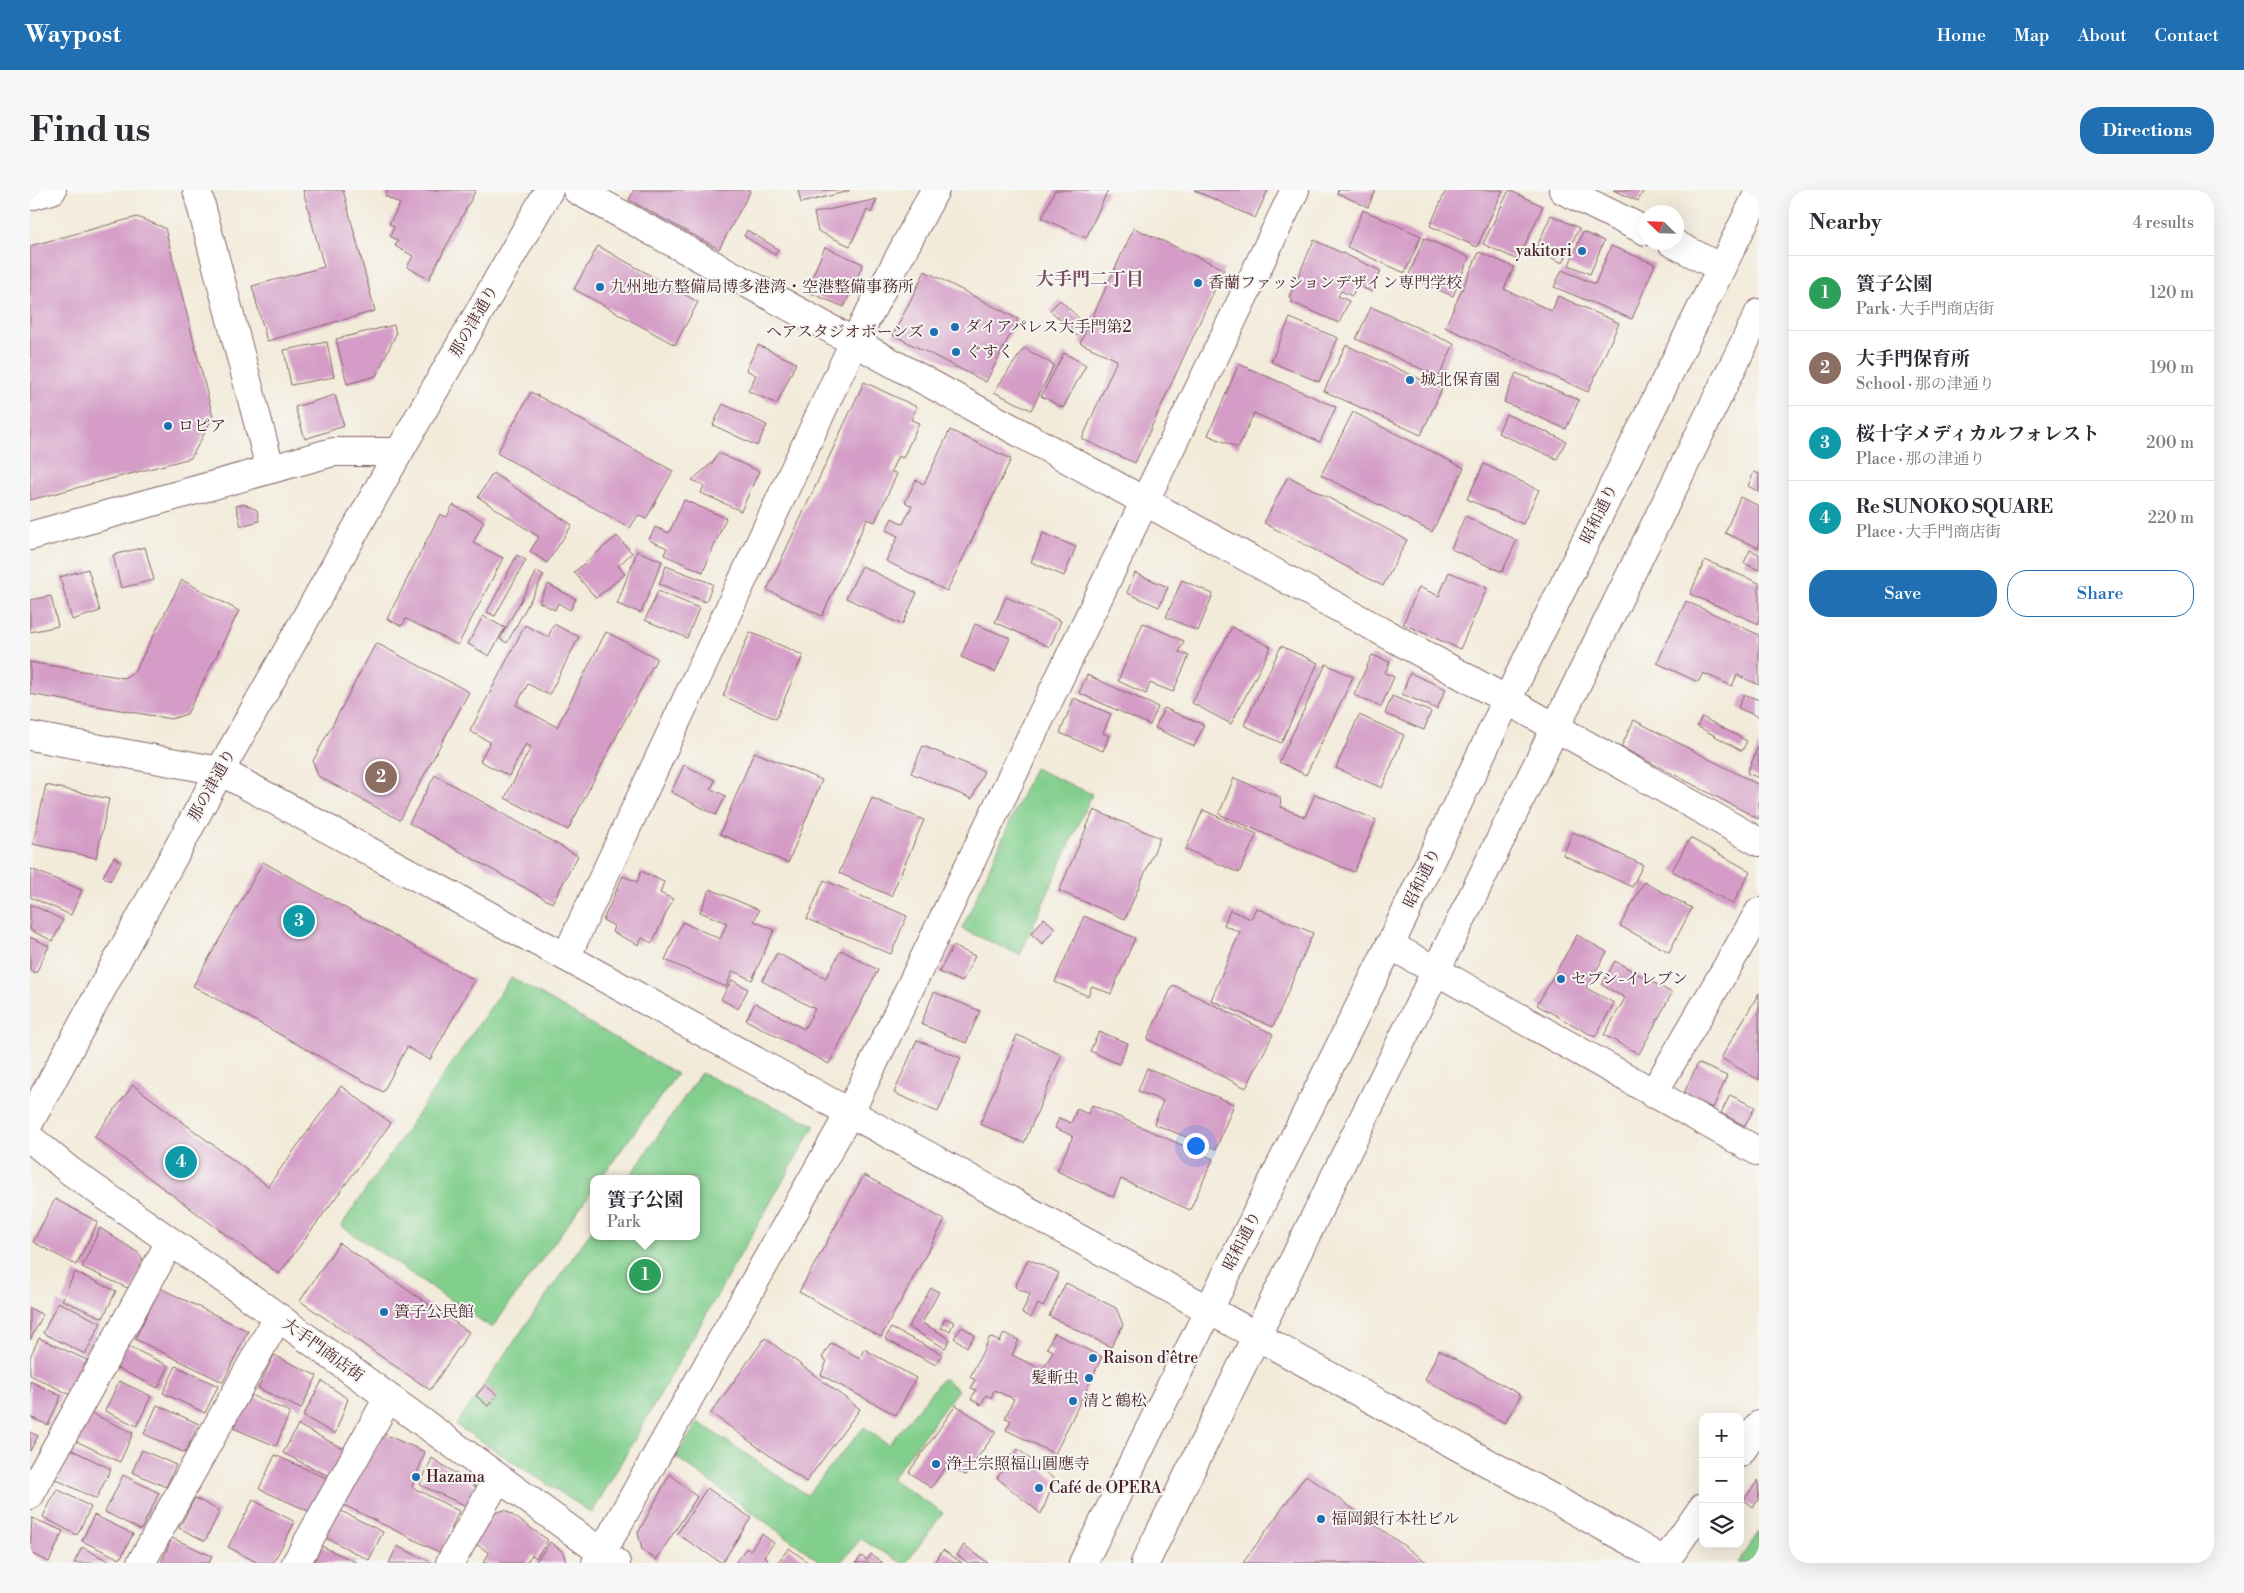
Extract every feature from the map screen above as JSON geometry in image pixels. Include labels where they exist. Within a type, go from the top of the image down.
[{"type":"street","points":[[30,196],[52,190]]},
{"type":"street","points":[[197,190],[270,468]]},
{"type":"street","name":"那の津通り","points":[[30,1122],[220,771],[398,452],[549,190]]},
{"type":"street","points":[[577,190],[1507,700],[1759,842]]},
{"type":"street","points":[[566,957],[854,342],[934,190]]},
{"type":"street","points":[[605,1560],[849,1114],[1295,190]]},
{"type":"street","points":[[1563,190],[1639,228]]},
{"type":"street","name":"昭和通り","points":[[1083,1563],[1207,1310],[1390,945],[1507,700],[1759,192]]},
{"type":"street","points":[[1684,249],[1721,268]]},
{"type":"street","points":[[1145,1563],[1759,313]]},
{"type":"street","points":[[30,536],[333,452],[398,452]]},
{"type":"street","points":[[30,736],[220,771],[566,957],[1632,1542],[1664,1563],[1699,1513]]},
{"type":"street","points":[[1654,1094],[1759,912]]},
{"type":"street","points":[[1390,945],[1434,972],[1759,1152]]},
{"type":"street","name":"大手門商店街","points":[[30,1138],[70,1171],[278,1316],[498,1478],[605,1560]]},
{"type":"street","points":[[30,1495],[170,1242]]},
{"type":"street","points":[[141,1563],[278,1316]]},
{"type":"street","points":[[296,1563],[388,1398]]},
{"type":"street","points":[[1744,1446],[1759,1425]]},
{"type":"street","points":[[450,1563],[498,1478]]},
{"type":"green space","points":[[1034,768],[1092,794],[1020,955],[962,929]]},
{"type":"green space","points":[[511,977],[677,1074],[603,1175],[590,1175],[590,1193],[492,1328],[341,1226]]},
{"type":"green space","points":[[701,1073],[815,1125],[592,1513],[456,1425],[590,1233],[590,1240],[700,1240],[700,1175],[631,1175]]},
{"type":"green space","points":[[943,1378],[958,1390],[891,1479],[943,1513],[906,1563],[902,1563],[861,1539],[840,1563],[822,1563],[676,1457],[698,1422],[807,1495],[864,1427],[888,1445]]},
{"type":"green space","points":[[1759,1532],[1759,1563],[1737,1563]]},
{"type":"building","points":[[303,190],[343,190],[375,311],[267,341],[252,286],[324,267]]},
{"type":"building","points":[[388,190],[476,190],[429,279],[407,267],[413,256],[395,246],[398,241],[390,236],[394,227],[389,224],[400,204],[385,196]]},
{"type":"building","points":[[634,190],[751,190],[719,249],[629,200]]},
{"type":"building","points":[[798,190],[849,190],[849,191],[801,203]]},
{"type":"building","points":[[1055,190],[1108,190],[1086,238],[1042,218]]},
{"type":"building","points":[[1194,190],[1268,190],[1255,218]]},
{"type":"building","points":[[1338,190],[1376,190],[1368,207],[1337,193]]},
{"type":"building","points":[[1446,190],[1503,190],[1477,247],[1430,226]]},
{"type":"building","points":[[1509,190],[1543,206],[1518,260],[1483,244]]},
{"type":"building","points":[[1613,190],[1644,190],[1638,201]]},
{"type":"building","points":[[877,199],[871,213],[867,210],[850,246],[818,231],[814,213]]},
{"type":"building","points":[[1363,210],[1421,236],[1405,273],[1347,247]]},
{"type":"building","points":[[1551,215],[1579,228],[1563,263],[1535,251]]},
{"type":"building","points":[[137,217],[165,228],[213,417],[191,458],[30,500],[30,246]]},
{"type":"building","points":[[1134,228],[1224,269],[1135,463],[1082,439],[1117,360],[1080,343]]},
{"type":"building","points":[[747,230],[778,249],[775,255],[744,236]]},
{"type":"building","points":[[1583,232],[1604,241],[1590,274],[1569,265]]},
{"type":"building","points":[[1424,238],[1469,257],[1453,296],[1408,277]]},
{"type":"building","points":[[1314,240],[1381,271],[1372,292],[1357,285],[1352,296],[1341,291],[1338,296],[1349,301],[1339,323],[1291,302],[1293,300],[1289,297]]},
{"type":"building","points":[[598,246],[698,302],[675,345],[574,289]]},
{"type":"building","points":[[1611,246],[1655,264],[1632,319],[1554,287],[1562,270],[1595,284]]},
{"type":"building","points":[[825,247],[863,264],[844,307],[806,291]]},
{"type":"building","points":[[1479,252],[1514,267],[1504,289],[1552,311],[1558,296],[1619,323],[1588,392],[1445,327]]},
{"type":"building","name":"ダイアパレス大手門第2","points":[[925,271],[1018,319],[986,382],[893,335]]},
{"type":"building","points":[[1060,300],[1084,323],[1077,336],[1050,310]]},
{"type":"building","points":[[1371,307],[1454,344],[1439,377],[1356,339]]},
{"type":"building","points":[[1290,318],[1338,338],[1319,382],[1271,362]]},
{"type":"building","points":[[394,325],[396,334],[376,376],[347,384],[336,339]]},
{"type":"building","points":[[327,342],[334,377],[291,385],[284,350]]},
{"type":"building","points":[[758,345],[796,363],[777,404],[748,391],[756,375],[746,370]]},
{"type":"building","points":[[1346,345],[1442,389],[1421,435],[1324,391]]},
{"type":"building","points":[[1024,348],[1054,365],[1031,410],[994,392]]},
{"type":"building","points":[[1064,353],[1086,365],[1063,408],[1041,396]]},
{"type":"building","points":[[1239,364],[1336,407],[1320,442],[1254,413],[1238,448],[1208,435]]},
{"type":"building","points":[[1516,373],[1579,400],[1566,429],[1504,402]]},
{"type":"building","points":[[864,382],[917,407],[911,420],[919,423],[903,458],[898,456],[891,471],[897,474],[875,522],[867,519],[822,616],[767,590]]},
{"type":"building","points":[[531,392],[673,471],[646,519],[638,515],[630,528],[497,453]]},
{"type":"building","points":[[335,395],[344,426],[305,439],[295,407]]},
{"type":"building","points":[[723,404],[767,425],[757,446],[713,425]]},
{"type":"building","points":[[1353,412],[1464,468],[1432,532],[1321,475]]},
{"type":"building","points":[[1506,414],[1566,441],[1557,459],[1498,433]]},
{"type":"building","points":[[950,430],[1011,459],[947,591],[886,561],[898,536],[886,530],[892,518],[903,524],[912,506],[905,502],[916,480],[924,484]]},
{"type":"building","points":[[718,453],[759,471],[741,511],[701,493],[704,485],[692,480],[713,462]]},
{"type":"building","points":[[1484,464],[1539,490],[1523,524],[1467,499]]},
{"type":"building","points":[[1754,472],[1759,474],[1759,492],[1748,486]]},
{"type":"building","points":[[493,473],[572,525],[547,563],[530,551],[539,537],[478,497]]},
{"type":"building","points":[[1288,476],[1407,540],[1383,586],[1264,523]]},
{"type":"building","points":[[1740,497],[1759,506],[1759,548],[1725,533]]},
{"type":"building","points":[[684,500],[726,518],[703,572],[664,555],[667,548],[649,540],[655,527],[669,533]]},
{"type":"building","points":[[244,504],[257,510],[259,521],[241,526],[236,506]]},
{"type":"building","points":[[453,505],[484,521],[473,543],[503,558],[458,645],[406,619],[402,626],[387,619],[440,514],[447,517]]},
{"type":"building","points":[[1465,516],[1517,540],[1502,572],[1451,549]]},
{"type":"building","points":[[1043,533],[1076,547],[1064,576],[1031,562]]},
{"type":"building","points":[[617,536],[632,553],[618,566],[625,574],[596,598],[574,572]]},
{"type":"building","points":[[145,547],[154,580],[121,588],[113,555]]},
{"type":"building","points":[[1750,550],[1759,554],[1759,570],[1744,563]]},
{"type":"building","points":[[637,551],[662,561],[641,613],[617,604]]},
{"type":"building","points":[[517,555],[526,560],[495,616],[487,612]]},
{"type":"building","points":[[1705,560],[1759,583],[1759,624],[1690,594]]},
{"type":"building","points":[[666,566],[713,584],[706,602],[659,584]]},
{"type":"building","points":[[862,566],[917,593],[902,625],[846,598]]},
{"type":"building","points":[[88,569],[100,611],[72,620],[60,577]]},
{"type":"building","points":[[537,571],[544,575],[507,643],[500,639]]},
{"type":"building","points":[[1449,572],[1487,588],[1460,649],[1403,624],[1419,587],[1439,596]]},
{"type":"building","points":[[1135,573],[1168,587],[1159,607],[1127,593]]},
{"type":"building","points":[[182,580],[239,611],[187,714],[171,719],[30,694],[30,662],[124,678],[135,671]]},
{"type":"building","points":[[1182,580],[1213,594],[1198,631],[1166,617]]},
{"type":"building","points":[[548,584],[576,599],[570,610],[558,603],[555,610],[539,602]]},
{"type":"building","points":[[658,591],[699,608],[687,638],[645,620]]},
{"type":"building","points":[[51,596],[58,626],[30,632],[30,600]]},
{"type":"building","points":[[1006,597],[1061,621],[1050,647],[995,622]]},
{"type":"building","points":[[1686,601],[1759,635],[1759,685],[1737,675],[1732,686],[1703,673],[1698,682],[1657,663]]},
{"type":"building","points":[[483,616],[505,628],[489,656],[468,644]]},
{"type":"building","points":[[1143,623],[1184,641],[1179,652],[1189,656],[1173,692],[1150,683],[1146,694],[1118,681]]},
{"type":"building","points":[[554,624],[579,637],[549,695],[528,684],[516,705],[557,727],[606,632],[657,658],[568,830],[505,798],[531,747],[526,744],[509,776],[480,761],[490,742],[470,731],[525,625],[548,637]]},
{"type":"building","points":[[975,624],[1010,638],[995,672],[961,657]]},
{"type":"building","points":[[1232,627],[1271,647],[1231,724],[1192,703]]},
{"type":"building","points":[[750,632],[803,655],[776,719],[723,696]]},
{"type":"building","points":[[376,643],[469,692],[400,820],[318,776],[313,761]]},
{"type":"building","points":[[1281,646],[1318,663],[1281,743],[1244,725]]},
{"type":"building","points":[[1372,655],[1390,662],[1385,673],[1394,677],[1381,707],[1354,695]]},
{"type":"building","points":[[1326,664],[1353,677],[1306,775],[1279,762]]},
{"type":"building","points":[[1410,673],[1446,689],[1437,709],[1402,694]]},
{"type":"building","points":[[1087,675],[1158,707],[1150,725],[1079,693]]},
{"type":"building","points":[[1744,694],[1759,700],[1759,717],[1738,708]]},
{"type":"building","points":[[1392,696],[1431,712],[1424,730],[1385,714]]},
{"type":"building","points":[[1074,698],[1111,714],[1103,733],[1109,736],[1103,751],[1060,733]]},
{"type":"building","points":[[1164,708],[1204,725],[1194,746],[1155,728]]},
{"type":"building","points":[[1359,715],[1404,735],[1382,788],[1336,768]]},
{"type":"building","points":[[1702,717],[1747,741],[1742,751],[1697,726]]},
{"type":"building","points":[[1634,720],[1759,785],[1759,819],[1621,747]]},
{"type":"building","points":[[1759,745],[1759,778],[1747,773]]},
{"type":"building","points":[[923,746],[984,771],[972,799],[911,773]]},
{"type":"building","points":[[754,752],[822,780],[788,863],[720,834]]},
{"type":"building","points":[[684,765],[715,780],[711,789],[726,796],[716,815],[671,792]]},
{"type":"building","points":[[435,775],[578,856],[552,903],[409,823]]},
{"type":"building","points":[[1234,778],[1280,797],[1281,807],[1305,817],[1315,794],[1376,820],[1354,872],[1219,814]]},
{"type":"building","points":[[46,785],[109,799],[96,858],[33,844]]},
{"type":"building","points":[[872,798],[924,820],[891,896],[839,873]]},
{"type":"building","points":[[1094,810],[1160,838],[1125,919],[1059,891]]},
{"type":"building","points":[[1203,810],[1257,834],[1239,873],[1186,849]]},
{"type":"building","points":[[1573,832],[1643,865],[1632,887],[1563,855]]},
{"type":"building","points":[[1690,838],[1750,871],[1733,904],[1672,871]]},
{"type":"building","points":[[114,857],[121,862],[110,881],[103,876]]},
{"type":"building","points":[[263,862],[474,980],[430,1060],[407,1047],[383,1092],[193,986]]},
{"type":"building","points":[[31,869],[82,890],[71,915],[30,897]]},
{"type":"building","points":[[641,871],[664,882],[660,893],[673,899],[652,943],[642,938],[639,945],[612,932],[614,926],[603,920],[623,876],[637,882]]},
{"type":"building","points":[[824,880],[907,916],[891,954],[807,919]]},
{"type":"building","points":[[1644,882],[1692,908],[1669,952],[1620,926]]},
{"type":"building","points":[[710,889],[759,910],[754,921],[774,930],[752,980],[733,971],[726,987],[665,960],[682,922],[720,939],[727,923],[700,912]]},
{"type":"building","points":[[30,904],[63,920],[53,941],[30,930]]},
{"type":"building","points":[[1256,908],[1313,933],[1273,1027],[1211,1000],[1240,932],[1224,925],[1230,910],[1251,919]]},
{"type":"building","points":[[1084,916],[1135,938],[1111,994],[1092,986],[1088,996],[1055,982]]},
{"type":"building","points":[[1044,918],[1055,928],[1043,944],[1031,934]]},
{"type":"building","points":[[1577,935],[1607,952],[1586,988],[1614,1003],[1595,1037],[1537,1005]]},
{"type":"building","points":[[30,937],[49,946],[36,973],[30,970]]},
{"type":"building","points":[[953,946],[975,956],[962,982],[939,972]]},
{"type":"building","points":[[841,950],[878,970],[829,1064],[746,1020],[755,1003],[804,1029],[815,1009],[762,981],[777,953],[826,978]]},
{"type":"building","points":[[1615,961],[1672,993],[1639,1054],[1604,1035],[1625,998],[1602,985]]},
{"type":"building","points":[[732,980],[748,989],[738,1009],[721,999]]},
{"type":"building","points":[[1173,985],[1273,1034],[1246,1088],[1147,1039]]},
{"type":"building","points":[[934,992],[980,1011],[966,1043],[921,1024]]},
{"type":"building","points":[[1759,993],[1759,1080],[1721,1058]]},
{"type":"building","points":[[1099,1032],[1128,1043],[1119,1064],[1090,1051]]},
{"type":"building","points":[[1017,1035],[1062,1054],[1024,1143],[980,1124]]},
{"type":"building","points":[[917,1040],[961,1058],[938,1112],[894,1093]]},
{"type":"building","points":[[1698,1063],[1727,1076],[1713,1108],[1683,1095]]},
{"type":"building","points":[[1147,1068],[1234,1104],[1216,1149],[1154,1124],[1163,1101],[1138,1091]]},
{"type":"building","points":[[133,1085],[268,1186],[341,1086],[391,1123],[279,1274],[94,1137]]},
{"type":"building","points":[[1730,1095],[1755,1107],[1745,1126],[1721,1113]]},
{"type":"building","points":[[1092,1105],[1213,1159],[1190,1210],[1121,1179],[1113,1197],[1057,1171],[1073,1136],[1055,1128],[1059,1118],[1071,1123],[1077,1109],[1088,1114]]},
{"type":"building","points":[[864,1175],[945,1220],[881,1337],[799,1292]]},
{"type":"building","points":[[55,1199],[98,1222],[76,1265],[33,1242]]},
{"type":"building","points":[[100,1228],[140,1254],[143,1261],[132,1290],[82,1267]]},
{"type":"building","points":[[339,1243],[469,1332],[430,1390],[300,1301]]},
{"type":"building","points":[[1028,1259],[1059,1273],[1043,1307],[1038,1304],[1031,1318],[1022,1313],[1030,1294],[1015,1287]]},
{"type":"building","points":[[75,1272],[116,1291],[103,1318],[62,1300]]},
{"type":"building","points":[[1066,1283],[1116,1308],[1123,1325],[1111,1347],[1049,1316]]},
{"type":"building","points":[[160,1288],[248,1331],[223,1382],[135,1339]]},
{"type":"building","points":[[931,1288],[939,1292],[922,1323],[950,1339],[945,1348],[908,1327]]},
{"type":"building","points":[[58,1302],[101,1323],[85,1354],[43,1333]]},
{"type":"building","points":[[30,1308],[43,1315],[30,1340]]},
{"type":"building","points":[[945,1318],[954,1322],[950,1331],[941,1328]]},
{"type":"building","points":[[962,1327],[975,1335],[967,1347],[954,1338]]},
{"type":"building","points":[[891,1328],[942,1354],[936,1365],[885,1339]]},
{"type":"building","points":[[1004,1333],[1019,1340],[1012,1355],[1043,1370],[1053,1351],[1047,1348],[1054,1333],[1102,1357],[1055,1454],[1006,1430],[1011,1420],[1005,1418],[1014,1399],[994,1390],[991,1398],[986,1395],[981,1405],[971,1399],[976,1390],[971,1388],[975,1380],[970,1377],[990,1337],[1000,1342]]},
{"type":"building","points":[[39,1338],[87,1360],[71,1395],[30,1375],[30,1357]]},
{"type":"building","points":[[765,1338],[860,1409],[806,1482],[711,1413]]},
{"type":"building","points":[[831,1343],[860,1358],[864,1349],[916,1378],[896,1415],[821,1375],[827,1361],[822,1358]]},
{"type":"building","points":[[124,1344],[169,1366],[158,1388],[113,1366]]},
{"type":"building","points":[[1439,1350],[1521,1395],[1505,1423],[1425,1380]]},
{"type":"building","points":[[274,1355],[317,1376],[301,1409],[258,1388]]},
{"type":"building","points":[[176,1366],[218,1386],[205,1413],[163,1393]]},
{"type":"building","points":[[30,1381],[61,1396],[48,1425],[30,1417]]},
{"type":"building","points":[[119,1381],[151,1396],[137,1426],[105,1411]]},
{"type":"building","points":[[322,1381],[348,1399],[335,1434],[303,1416]]},
{"type":"building","points":[[485,1385],[497,1395],[488,1406],[476,1396]]},
{"type":"building","points":[[248,1394],[290,1412],[276,1446],[233,1428]]},
{"type":"building","points":[[157,1405],[199,1424],[185,1453],[144,1434]]},
{"type":"building","points":[[956,1405],[996,1432],[965,1475],[949,1463],[931,1488],[909,1472]]},
{"type":"building","points":[[89,1412],[133,1433],[120,1462],[76,1441]]},
{"type":"building","points":[[298,1425],[346,1450],[332,1478],[283,1453]]},
{"type":"building","points":[[30,1432],[38,1436],[30,1451]]},
{"type":"building","points":[[384,1434],[425,1452],[412,1487],[459,1511],[441,1553],[342,1504]]},
{"type":"building","points":[[68,1448],[111,1469],[96,1499],[53,1478]]},
{"type":"building","points":[[1018,1449],[1055,1480],[1041,1514],[997,1478]]},
{"type":"building","points":[[142,1450],[176,1465],[166,1487],[132,1472]]},
{"type":"building","points":[[275,1455],[328,1479],[313,1513],[259,1489]]},
{"type":"building","points":[[432,1458],[479,1489],[471,1508],[420,1485]]},
{"type":"building","points":[[670,1474],[697,1497],[656,1560],[642,1550],[638,1533]]},
{"type":"building","points":[[123,1475],[159,1493],[141,1530],[105,1512]]},
{"type":"building","name":"福岡銀行本社ビル","points":[[1306,1475],[1428,1563],[1243,1563]]},
{"type":"building","points":[[1758,1480],[1759,1499],[1753,1507],[1744,1500]]},
{"type":"building","points":[[707,1488],[751,1518],[722,1563],[677,1534]]},
{"type":"building","points":[[57,1489],[91,1507],[77,1535],[43,1517]]},
{"type":"building","points":[[195,1498],[220,1511],[205,1541],[179,1528]]},
{"type":"building","points":[[253,1500],[295,1522],[273,1563],[258,1563],[228,1547]]},
{"type":"building","points":[[339,1510],[383,1532],[369,1560],[325,1537]]},
{"type":"building","points":[[505,1510],[548,1540],[536,1558],[532,1555],[526,1563],[483,1563],[489,1553],[472,1541],[490,1514]]},
{"type":"building","points":[[94,1515],[133,1534],[120,1559],[82,1541]]},
{"type":"building","points":[[32,1518],[63,1531],[49,1562],[30,1553]]},
{"type":"building","points":[[762,1534],[774,1543],[764,1556],[768,1559],[765,1563],[735,1563],[746,1548],[750,1550]]},
{"type":"building","points":[[172,1538],[212,1556],[209,1563],[161,1563]]},
{"type":"building","points":[[550,1542],[563,1552],[566,1563],[535,1563]]},
{"type":"building","points":[[964,1545],[988,1563],[968,1563],[957,1555]]},
{"type":"building","points":[[321,1546],[358,1563],[313,1563]]},
{"type":"building","points":[[397,1546],[433,1563],[389,1563]]},
{"type":"building","points":[[82,1547],[112,1563],[74,1563]]},
{"type":"building","points":[[789,1548],[809,1563],[777,1563]]},
{"type":"building","points":[[943,1550],[962,1563],[934,1563]]},
{"type":"building","points":[[871,1554],[883,1563],[856,1563],[861,1556],[867,1560]]},
{"type":"place","name":"yakitori","points":[[1582,251]]},
{"type":"place","name":"香蘭ファッションデザイン専門学校","points":[[1198,283]]},
{"type":"place","name":"九州地方整備局博多港湾・空港整備事務所","points":[[600,287]]},
{"type":"place","name":"ダイアパレス大手門第2","points":[[955,327]]},
{"type":"place","name":"ヘアスタジオボーンズ","points":[[934,332]]},
{"type":"place","name":"ぐすく","points":[[956,352]]},
{"type":"place","name":"城北保育園","points":[[1410,380]]},
{"type":"place","name":"ロピア","points":[[168,426]]},
{"type":"place","name":"大手門保育所","points":[[381,777]]},
{"type":"place","name":"桜十字メディカルフォレスト","points":[[299,921]]},
{"type":"place","name":"セブン-イレブン","points":[[1561,979]]},
{"type":"place","name":"Re SUNOKO SQUARE","points":[[181,1162]]},
{"type":"place","name":"簀子公園","points":[[645,1275]]},
{"type":"place","name":"簀子公民館","points":[[384,1312]]},
{"type":"place","name":"Raison d’être","points":[[1093,1358]]},
{"type":"place","name":"髪斬虫","points":[[1089,1378]]},
{"type":"place","name":"清と鶴松","points":[[1073,1401]]},
{"type":"place","name":"浄土宗照福山圓應寺","points":[[936,1464]]},
{"type":"place","name":"Hazama","points":[[416,1477]]},
{"type":"place","name":"Café de OPERA","points":[[1039,1488]]},
{"type":"place","name":"福岡銀行本社ビル","points":[[1321,1519]]},
{"type":"district","name":"大手門二丁目","points":[[1090,279]]}]
